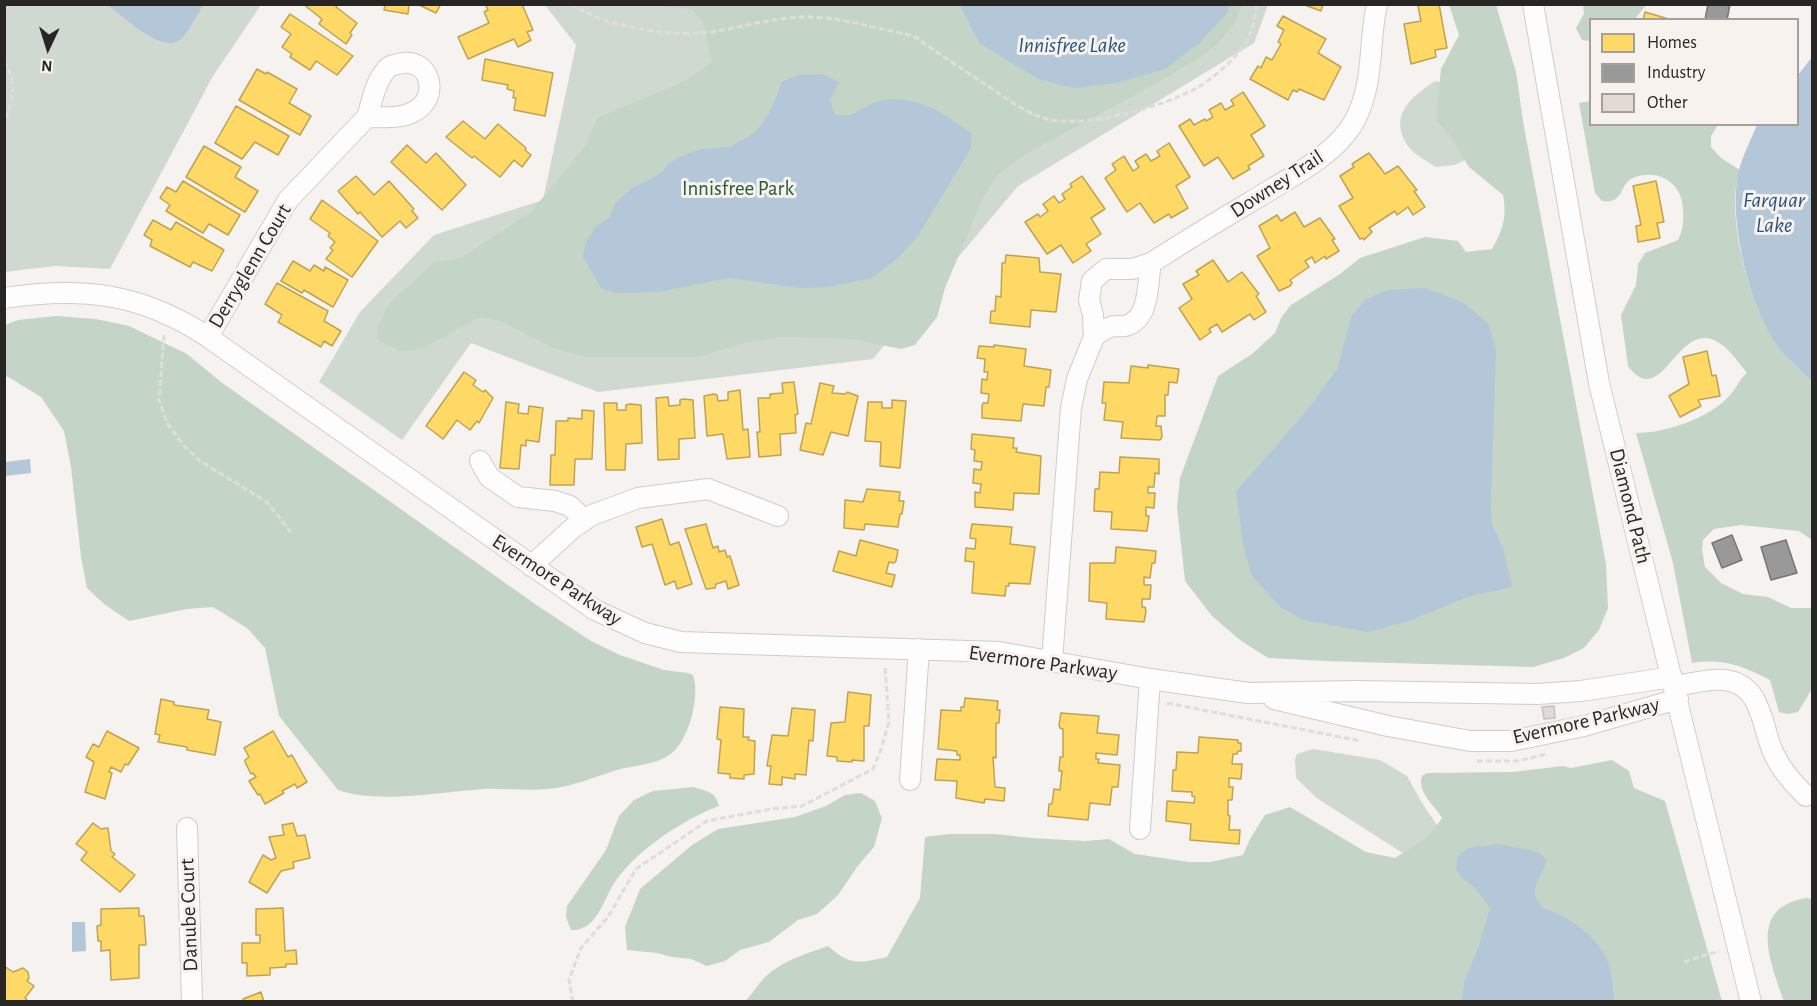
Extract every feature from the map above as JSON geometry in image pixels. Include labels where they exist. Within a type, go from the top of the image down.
[{"type":"street","name":"Downey Trail","points":[[1052,661],[1071,408],[1077,379],[1094,336],[1093,315],[1089,300],[1092,281],[1106,269],[1132,269],[1151,263],[1315,162],[1339,141],[1354,122],[1364,99],[1370,74],[1377,4]]},
{"type":"street","name":"Diamond Path","points":[[1533,4],[1599,383],[1751,1002]]},
{"type":"street","name":"Derryglenn Court","points":[[208,337],[288,201],[368,117]]},
{"type":"street","points":[[1094,336],[1111,326],[1127,326],[1142,315],[1147,300],[1147,281],[1151,263]]},
{"type":"street","name":"Evermore Parkway","points":[[4,298],[69,292],[106,295],[165,312],[208,337],[531,566],[611,619],[645,633],[681,642],[717,645],[999,652],[1150,679],[1248,693],[1388,726],[1470,741],[1511,741],[1584,726],[1675,688]]},
{"type":"street","points":[[480,461],[489,477],[518,497],[555,501],[570,506],[585,520]]},
{"type":"street","points":[[531,566],[592,515],[638,498],[708,489],[778,516]]},
{"type":"street","points":[[910,780],[919,649]]},
{"type":"street","points":[[1140,830],[1150,679]]},
{"type":"street","points":[[1675,688],[1716,680],[1735,682],[1744,688],[1758,704],[1778,763],[1790,780],[1806,796]]},
{"type":"street","name":"Evermore Parkway","points":[[1248,693],[1356,691],[1537,694],[1675,688]]},
{"type":"street","name":"Danube Court","points":[[187,828],[192,1002]]},
{"type":"path","points":[[571,4],[593,17],[611,23],[659,31],[693,33],[714,31],[781,18],[804,17],[839,19],[906,34],[916,38],[1014,104],[1040,117],[1064,122],[1130,112],[1177,98],[1196,88],[1236,56],[1244,46],[1252,30],[1257,4]]},
{"type":"path","points":[[4,61],[13,77],[14,85],[4,123]]},
{"type":"path","points":[[158,330],[173,337]]},
{"type":"path","points":[[164,333],[159,400],[168,423],[184,446],[200,461],[267,502],[293,535]]},
{"type":"path","points":[[880,666],[917,670]]},
{"type":"path","points":[[573,1002],[569,980],[581,948],[608,917],[636,869],[707,821],[771,809],[802,806],[873,769],[889,722],[885,668]]},
{"type":"path","points":[[1149,700],[1364,741]]},
{"type":"path","points":[[1473,761],[1518,761],[1549,754]]},
{"type":"path","points":[[1684,962],[1738,945]]},
{"type":"green space","points":[[1583,4],[1646,5],[1636,18],[1589,18],[1589,41],[1582,40],[1576,28],[1584,14]]},
{"type":"green space","points":[[5,5],[261,5],[213,76],[110,269],[55,266],[5,272]]},
{"type":"green space","name":"Innisfree Park","points":[[545,5],[1268,5],[1254,43],[1018,186],[873,359],[598,392],[471,343],[402,440],[319,382],[360,312],[434,235],[543,200],[576,45]]},
{"type":"green space","name":"Innisfree Park","points":[[651,5],[1242,5],[1234,24],[1218,43],[1201,57],[1031,151],[999,173],[984,195],[945,288],[937,317],[915,345],[901,349],[852,339],[782,337],[744,343],[699,357],[585,357],[553,348],[501,321],[480,317],[422,349],[399,351],[377,339],[378,325],[390,303],[434,262],[461,258],[531,212],[586,145],[597,118],[687,80],[712,62],[703,21],[691,9]]},
{"type":"green space","points":[[1449,5],[1496,5],[1516,72],[1524,127],[1606,564],[1608,608],[1599,630],[1584,648],[1564,658],[1533,667],[1268,658],[1240,640],[1212,616],[1185,581],[1177,507],[1180,478],[1218,376],[1252,354],[1275,333],[1281,318],[1291,305],[1340,274],[1360,258],[1425,237],[1458,241],[1466,252],[1492,249],[1503,223],[1505,210],[1503,195],[1469,167],[1450,136],[1436,120],[1441,69],[1459,35]]},
{"type":"green space","points":[[1435,81],[1457,86],[1469,158],[1455,165],[1435,167],[1411,150],[1401,132],[1400,123],[1406,106]]},
{"type":"green space","points":[[1589,101],[1589,126],[1717,126],[1711,136],[1711,147],[1721,158],[1740,170],[1735,210],[1737,233],[1749,282],[1757,305],[1775,341],[1812,382],[1812,540],[1799,531],[1741,525],[1714,529],[1703,540],[1702,550],[1705,567],[1721,583],[1743,594],[1768,597],[1791,608],[1812,608],[1812,689],[1798,712],[1787,714],[1779,712],[1770,680],[1760,675],[1723,662],[1692,663],[1673,563],[1636,433],[1674,427],[1711,411],[1732,392],[1747,373],[1724,346],[1714,340],[1701,338],[1689,344],[1660,373],[1650,379],[1640,377],[1628,366],[1621,315],[1636,285],[1638,264],[1645,253],[1678,240],[1683,225],[1682,200],[1678,191],[1667,180],[1659,176],[1642,175],[1628,181],[1614,200],[1602,201],[1595,193],[1579,103]]},
{"type":"green space","points":[[56,316],[96,319],[129,326],[187,354],[221,382],[535,604],[591,641],[620,655],[664,670],[693,675],[695,693],[692,715],[679,745],[661,760],[556,788],[483,789],[390,797],[353,794],[338,790],[279,716],[265,648],[247,628],[213,607],[187,609],[129,621],[104,604],[87,588],[64,431],[41,397],[5,375],[5,325],[18,320]]},
{"type":"green space","points":[[1313,749],[1380,760],[1407,776],[1439,828],[1431,871],[1318,799],[1296,778],[1297,754]]},
{"type":"green space","points":[[1612,760],[1629,771],[1634,788],[1665,801],[1722,1001],[744,1002],[773,970],[795,958],[828,946],[849,960],[869,961],[887,957],[920,898],[925,837],[949,834],[995,834],[1085,841],[1109,839],[1135,854],[1189,862],[1210,862],[1243,855],[1265,815],[1290,807],[1366,852],[1395,858],[1429,836],[1442,818],[1422,788],[1422,776],[1427,773],[1512,772],[1563,766],[1571,768]]},
{"type":"green space","points":[[693,787],[713,794],[719,806],[677,827],[638,856],[612,886],[594,919],[580,929],[571,930],[566,917],[567,906],[606,850],[619,816],[634,800],[653,791]]},
{"type":"green space","points":[[861,793],[875,801],[882,818],[874,847],[838,895],[817,914],[798,920],[769,942],[740,950],[725,961],[707,966],[691,959],[627,950],[625,927],[640,889],[692,845],[718,829],[795,817],[826,806],[845,795]]},
{"type":"green space","points":[[1807,898],[1812,899],[1812,1001],[1784,1001],[1769,954],[1769,925],[1776,913],[1788,903]]},
{"type":"water","points":[[108,5],[203,5],[183,37],[172,43],[163,42],[142,32]]},
{"type":"water","name":"Innisfree Lake","points":[[960,5],[1229,5],[1227,13],[1199,43],[1165,69],[1117,83],[1074,88],[1038,79],[979,43]]},
{"type":"water","name":"Farquar Lake","points":[[1812,57],[1812,382],[1780,349],[1760,314],[1740,245],[1736,200],[1740,167],[1757,126],[1799,126],[1799,74]]},
{"type":"water","points":[[822,74],[839,82],[830,100],[835,115],[850,115],[880,101],[905,100],[939,112],[971,133],[971,148],[919,234],[899,257],[872,278],[827,287],[801,288],[728,278],[658,292],[615,293],[601,288],[583,257],[586,242],[596,226],[609,218],[616,202],[632,188],[649,180],[663,171],[669,163],[682,156],[701,149],[731,147],[751,135],[770,111],[781,82],[799,75]]},
{"type":"water","points":[[1425,288],[1462,302],[1489,324],[1496,352],[1492,525],[1503,547],[1512,587],[1467,597],[1409,621],[1367,632],[1304,620],[1280,607],[1252,576],[1243,545],[1236,492],[1312,404],[1337,369],[1352,315],[1366,299],[1387,290]]},
{"type":"water","points":[[30,459],[31,473],[5,476],[5,462]]},
{"type":"water","points":[[1498,844],[1538,852],[1546,859],[1535,890],[1537,901],[1542,907],[1575,924],[1599,945],[1610,970],[1614,1001],[1462,1001],[1464,982],[1479,946],[1490,908],[1474,887],[1456,870],[1458,856],[1468,848]]},
{"type":"water","points":[[72,922],[85,922],[86,951],[72,952]]},
{"type":"building: Homes","points":[[303,4],[338,4],[336,7],[357,23],[346,44],[319,24],[322,19]]},
{"type":"building: Homes","points":[[385,4],[409,4],[408,14],[384,10]]},
{"type":"building: Homes","points":[[417,4],[441,4],[436,13]]},
{"type":"building: Homes","points":[[485,4],[522,4],[533,30],[527,32],[531,40],[518,47],[514,39],[468,59],[458,37],[489,23],[484,12],[488,10]]},
{"type":"building: Homes","points":[[1302,4],[1323,4],[1321,11]]},
{"type":"building: Homes","points":[[1439,4],[1447,48],[1435,50],[1436,57],[1411,64],[1404,24],[1421,21],[1418,6]]},
{"type":"building: Homes","points":[[1645,12],[1665,18],[1644,18]]},
{"type":"building: Homes","points":[[290,14],[353,56],[337,75],[316,61],[310,70],[290,57],[292,54],[282,47],[291,34],[281,27]]},
{"type":"building: Homes","points":[[1283,16],[1326,39],[1318,53],[1341,67],[1324,100],[1299,89],[1297,92],[1293,90],[1288,100],[1250,79],[1258,66],[1261,68],[1266,57],[1272,60],[1281,44],[1278,42],[1284,30],[1277,26]]},
{"type":"building: Homes","points":[[485,59],[553,73],[545,116],[514,110],[516,98],[513,98],[514,91],[507,89],[508,85],[482,80]]},
{"type":"building: Homes","points":[[257,69],[297,89],[289,103],[311,116],[300,135],[239,100]]},
{"type":"building: Homes","points":[[1243,92],[1265,126],[1251,135],[1264,156],[1248,166],[1250,169],[1233,179],[1218,157],[1204,166],[1179,126],[1190,119],[1194,125],[1205,119],[1206,121],[1213,117],[1209,110],[1221,103],[1225,110],[1234,105],[1231,100]]},
{"type":"building: Homes","points":[[236,106],[289,136],[278,155],[255,142],[242,159],[215,143]]},
{"type":"building: Homes","points":[[463,121],[485,139],[498,124],[531,155],[522,167],[514,160],[500,177],[446,137]]},
{"type":"building: Homes","points":[[1169,143],[1190,177],[1176,186],[1188,208],[1171,218],[1169,214],[1154,223],[1140,203],[1127,212],[1105,178],[1116,170],[1112,164],[1124,156],[1133,171],[1139,167],[1135,161],[1146,154],[1151,161],[1160,156],[1157,151]]},
{"type":"building: Homes","points":[[407,145],[426,163],[436,153],[466,185],[442,210],[391,162]]},
{"type":"building: Homes","points":[[204,146],[241,167],[235,177],[258,191],[245,212],[186,177]]},
{"type":"building: Homes","points":[[1369,153],[1385,174],[1398,166],[1417,190],[1414,191],[1425,207],[1413,215],[1408,207],[1397,215],[1395,211],[1369,228],[1372,232],[1364,240],[1360,239],[1339,206],[1353,198],[1340,176],[1354,167],[1352,164]]},
{"type":"building: Homes","points":[[356,176],[374,195],[389,181],[414,209],[412,211],[418,218],[406,228],[400,221],[382,237],[338,191]]},
{"type":"building: Homes","points":[[1082,176],[1105,209],[1091,218],[1101,234],[1086,244],[1091,251],[1073,263],[1061,245],[1047,254],[1025,222],[1038,214],[1040,217],[1048,211],[1043,204],[1054,196],[1059,203],[1065,199],[1062,194],[1072,187],[1070,184]]},
{"type":"building: Homes","points":[[183,181],[240,215],[228,235],[209,224],[203,233],[166,211],[170,205],[160,198],[167,187],[176,192]]},
{"type":"building: Homes","points":[[1656,181],[1664,222],[1657,223],[1660,238],[1638,242],[1636,226],[1641,225],[1633,186]]},
{"type":"building: Homes","points":[[322,200],[378,241],[352,277],[326,259],[333,250],[330,248],[335,242],[328,236],[330,233],[310,219]]},
{"type":"building: Homes","points":[[1295,212],[1304,227],[1320,218],[1335,239],[1332,240],[1339,251],[1315,263],[1312,257],[1305,261],[1309,267],[1290,280],[1292,283],[1290,286],[1279,291],[1257,256],[1270,248],[1259,226],[1277,215],[1281,221]]},
{"type":"building: Homes","points":[[153,220],[171,230],[176,222],[224,250],[212,271],[193,262],[190,267],[150,246],[152,240],[144,235]]},
{"type":"building: Homes","points":[[1006,255],[1039,258],[1040,272],[1061,274],[1056,312],[1031,310],[1030,327],[990,323],[991,311],[995,311],[996,296],[1001,297],[1002,263],[1005,263]]},
{"type":"building: Homes","points":[[1213,260],[1228,282],[1242,272],[1259,294],[1256,296],[1266,312],[1254,320],[1250,314],[1222,332],[1217,324],[1209,329],[1211,332],[1200,340],[1179,308],[1192,299],[1183,284],[1199,275],[1196,271]]},
{"type":"building: Homes","points":[[293,261],[310,271],[314,265],[324,271],[325,267],[348,280],[333,307],[304,290],[302,293],[281,281]]},
{"type":"building: Homes","points":[[277,283],[328,311],[324,321],[341,331],[332,346],[324,341],[321,347],[278,322],[282,315],[265,304]]},
{"type":"building: Homes","points":[[994,345],[1026,349],[1024,366],[1051,370],[1044,406],[1023,404],[1021,421],[982,418],[982,406],[983,403],[988,403],[989,394],[981,393],[982,379],[987,380],[988,372],[984,372],[985,359],[977,358],[979,346],[994,347]]},
{"type":"building: Homes","points":[[1707,351],[1712,376],[1716,375],[1720,396],[1698,400],[1701,406],[1680,417],[1669,396],[1689,384],[1683,357]]},
{"type":"building: Homes","points":[[1148,365],[1179,369],[1177,383],[1169,382],[1168,395],[1165,395],[1165,416],[1157,416],[1156,426],[1161,426],[1162,437],[1160,440],[1121,438],[1123,422],[1104,420],[1106,403],[1102,403],[1104,382],[1129,383],[1131,366],[1148,368]]},
{"type":"building: Homes","points":[[464,372],[476,380],[473,385],[483,392],[485,390],[493,398],[479,423],[477,421],[470,430],[457,420],[443,439],[426,426]]},
{"type":"building: Homes","points":[[794,382],[798,414],[795,415],[796,433],[780,434],[781,455],[759,457],[758,398],[770,398],[770,394],[783,393],[782,383]]},
{"type":"building: Homes","points":[[820,383],[834,386],[832,393],[846,394],[847,392],[858,396],[848,436],[831,432],[823,455],[800,450],[806,423],[811,424]]},
{"type":"building: Homes","points":[[740,390],[743,430],[748,429],[750,457],[727,459],[723,434],[707,436],[704,396],[714,394],[717,395],[718,401],[728,400],[728,392]]},
{"type":"building: Homes","points":[[668,397],[669,406],[680,405],[680,400],[683,399],[693,400],[695,438],[679,439],[679,459],[658,460],[656,398]]},
{"type":"building: Homes","points":[[892,400],[906,401],[900,468],[880,466],[881,442],[865,441],[868,402],[882,402],[882,408],[892,408]]},
{"type":"building: Homes","points":[[506,402],[519,404],[518,413],[528,414],[529,406],[543,408],[539,442],[526,440],[526,446],[521,445],[519,469],[500,468]]},
{"type":"building: Homes","points":[[604,403],[617,403],[617,410],[626,410],[626,405],[630,404],[641,405],[642,443],[626,444],[625,470],[606,470]]},
{"type":"building: Homes","points":[[582,410],[594,411],[592,459],[575,459],[574,485],[550,485],[551,455],[555,455],[556,421],[568,421],[568,418],[582,419]]},
{"type":"building: Homes","points":[[972,434],[1014,438],[1013,448],[1017,448],[1016,452],[1041,456],[1039,494],[1014,493],[1013,510],[975,507],[975,492],[980,493],[981,484],[973,483],[974,469],[981,470],[982,462],[974,461],[975,450],[971,449]]},
{"type":"building: Homes","points":[[1120,457],[1159,459],[1159,474],[1155,473],[1154,487],[1148,487],[1148,493],[1155,493],[1154,508],[1146,507],[1146,516],[1149,516],[1147,531],[1111,529],[1112,512],[1094,511],[1095,489],[1099,489],[1100,472],[1119,473]]},
{"type":"building: Homes","points":[[867,489],[900,492],[899,501],[904,501],[898,527],[865,524],[864,530],[844,528],[845,500],[863,502]]},
{"type":"building: Homes","points":[[662,519],[670,545],[679,542],[692,584],[677,589],[675,581],[665,585],[652,544],[642,547],[636,527]]},
{"type":"building: Homes","points":[[706,524],[713,548],[718,546],[719,552],[725,550],[727,557],[730,556],[739,585],[728,589],[726,581],[716,584],[715,588],[706,589],[685,529]]},
{"type":"building: Homes","points":[[972,524],[1012,527],[1010,544],[1035,547],[1030,584],[1009,583],[1009,586],[1006,586],[1005,596],[972,593],[974,562],[965,561],[966,548],[975,549],[976,539],[970,538]]},
{"type":"building: Homes","points":[[860,540],[898,550],[896,561],[889,562],[886,573],[895,575],[892,587],[833,571],[839,551],[856,556]]},
{"type":"building: Homes","points":[[1116,547],[1156,551],[1150,578],[1144,577],[1144,585],[1151,585],[1150,599],[1142,599],[1142,607],[1145,607],[1146,611],[1144,622],[1106,619],[1107,603],[1089,601],[1090,563],[1115,563]]},
{"type":"building: Homes","points":[[848,692],[871,695],[869,726],[864,726],[864,761],[837,761],[837,757],[827,756],[831,723],[845,722]]},
{"type":"building: Homes","points":[[965,698],[998,701],[997,710],[1000,710],[999,723],[996,723],[996,758],[993,757],[995,787],[1005,788],[1004,801],[985,799],[984,803],[956,798],[957,781],[935,780],[937,759],[960,760],[957,751],[938,749],[941,710],[961,711]]},
{"type":"building: Homes","points":[[161,699],[174,702],[174,705],[209,710],[207,719],[221,722],[215,755],[158,742],[160,735],[155,734]]},
{"type":"building: Homes","points":[[720,707],[744,709],[743,737],[749,737],[748,740],[755,741],[754,774],[744,775],[744,779],[730,778],[730,774],[718,773],[721,740],[717,739]]},
{"type":"building: Homes","points":[[792,708],[815,710],[813,741],[809,740],[806,775],[795,774],[795,779],[782,777],[782,785],[769,784],[771,766],[767,766],[772,735],[788,736]]},
{"type":"building: Homes","points":[[1061,713],[1099,716],[1097,733],[1119,735],[1117,755],[1096,753],[1098,763],[1120,765],[1118,787],[1112,787],[1110,805],[1090,803],[1088,820],[1048,816],[1054,789],[1060,790],[1062,771],[1059,771],[1060,757],[1063,757],[1063,729],[1059,725]]},
{"type":"building: Homes","points":[[107,731],[139,748],[121,772],[111,767],[109,772],[112,773],[105,799],[85,792],[94,762],[86,757],[93,744],[99,747]]},
{"type":"building: Homes","points":[[273,731],[288,757],[292,755],[307,782],[297,788],[295,784],[265,804],[249,781],[256,777],[253,773],[251,774],[245,762],[249,757],[244,748]]},
{"type":"building: Homes","points":[[1199,737],[1238,740],[1238,743],[1241,743],[1241,751],[1233,754],[1232,764],[1242,764],[1241,779],[1229,778],[1229,787],[1233,787],[1232,800],[1228,800],[1229,830],[1240,830],[1239,844],[1190,840],[1191,824],[1166,821],[1167,801],[1194,803],[1195,797],[1192,796],[1192,792],[1172,791],[1173,770],[1176,770],[1177,752],[1198,753]]},
{"type":"building: Homes","points":[[93,823],[101,829],[108,828],[111,851],[115,854],[112,857],[135,875],[120,892],[81,860],[87,852],[76,844]]},
{"type":"building: Homes","points":[[293,823],[297,836],[305,835],[310,858],[293,862],[294,868],[281,871],[267,893],[249,882],[263,855],[271,860],[276,858],[269,837],[284,835],[282,825]]},
{"type":"building: Homes","points":[[139,908],[139,916],[144,916],[146,945],[139,945],[139,978],[111,980],[110,950],[101,951],[101,941],[98,941],[97,926],[101,925],[101,909]]},
{"type":"building: Homes","points":[[283,908],[285,951],[296,950],[297,964],[270,968],[270,975],[247,976],[247,963],[242,963],[242,943],[260,943],[260,935],[256,935],[256,909]]},
{"type":"building: Homes","points":[[4,966],[13,972],[23,968],[28,972],[27,981],[34,986],[25,998],[29,1002],[4,1002]]},
{"type":"building: Homes","points":[[261,992],[264,1002],[244,1002],[243,999]]},
{"type":"building: Industry","points":[[1708,4],[1730,4],[1727,18],[1705,18]]},
{"type":"building: Industry","points":[[1732,535],[1742,560],[1722,568],[1712,543]]},
{"type":"building: Industry","points":[[1786,540],[1797,573],[1771,580],[1761,547]]},
{"type":"building: Other","points":[[1554,706],[1555,718],[1544,719],[1542,707]]}]
